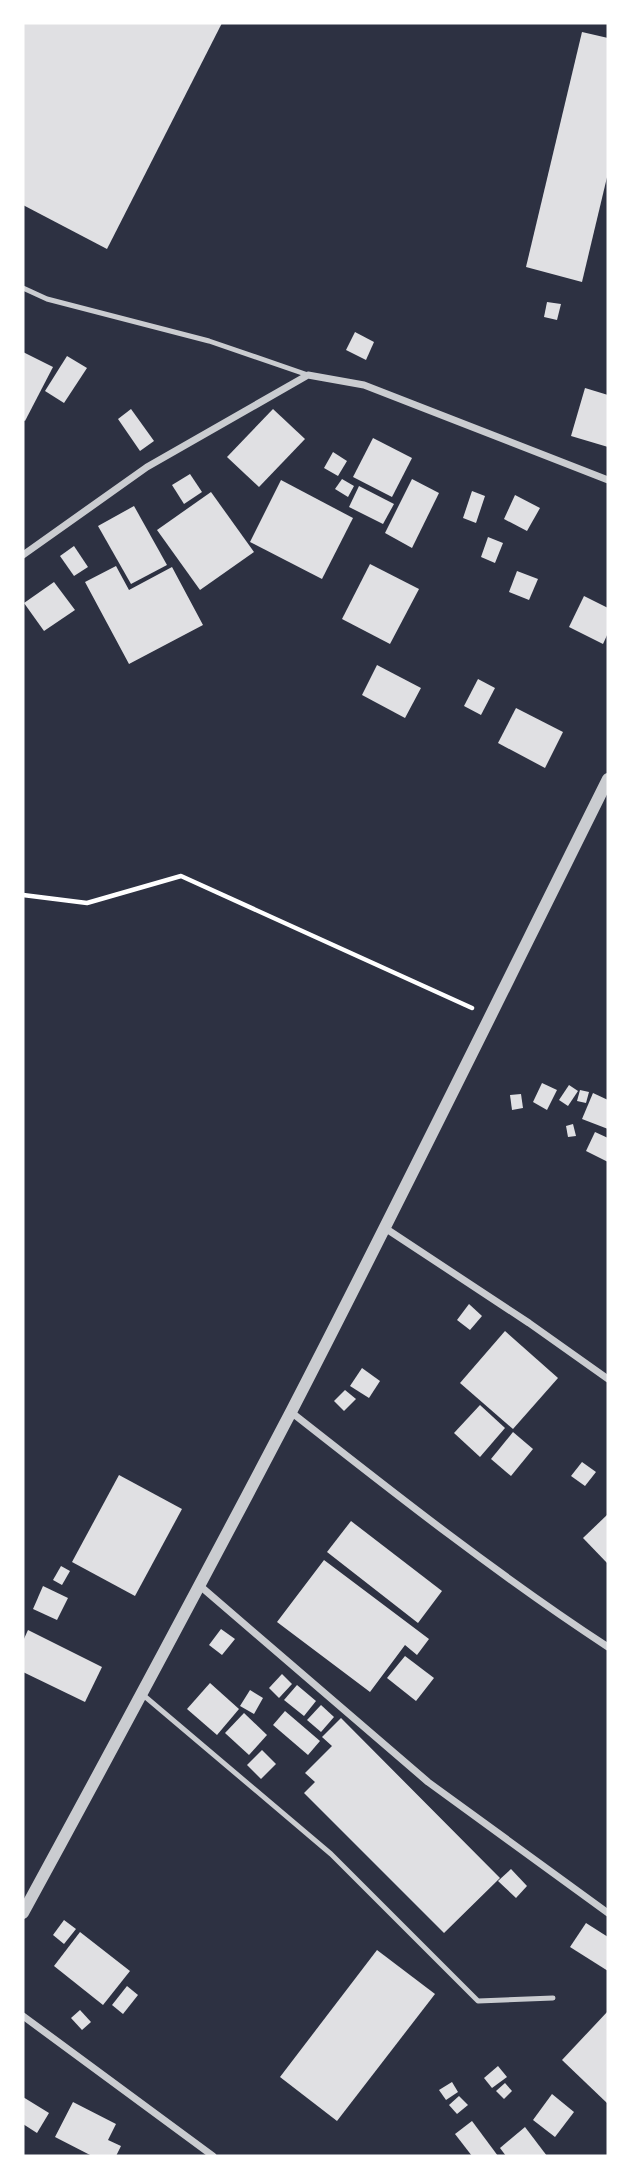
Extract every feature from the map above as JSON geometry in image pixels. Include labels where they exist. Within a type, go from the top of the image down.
[{"type":"street","points":[[23,555],[147,467],[308,375],[364,385],[608,480]]},
{"type":"street","points":[[23,1913],[291,1412],[608,779]]},
{"type":"street","points":[[385,1228],[608,1379]]},
{"type":"street","points":[[291,1412],[545,1606],[608,1647]]},
{"type":"street","points":[[199,1585],[428,1782],[608,1913]]},
{"type":"street","points":[[23,2016],[213,2156]]},
{"type":"lane","points":[[23,288],[47,299],[209,341],[308,375]]},
{"type":"lane","points":[[142,1694],[331,1854],[478,2001],[553,1998]]},
{"type":"path","points":[[23,895],[87,903],[181,876],[490,1016]]},
{"type":"building","points":[[23,23],[222,23],[107,249],[23,205]]},
{"type":"building","points":[[582,32],[608,38],[608,173],[582,282],[526,267]]},
{"type":"building","points":[[547,302],[561,304],[557,320],[544,317]]},
{"type":"building","points":[[355,332],[374,342],[366,360],[346,350]]},
{"type":"building","points":[[23,352],[53,367],[25,421],[23,420]]},
{"type":"building","points":[[67,356],[87,368],[64,403],[45,391]]},
{"type":"building","points":[[585,388],[608,395],[608,447],[571,436]]},
{"type":"building","points":[[131,409],[154,441],[140,451],[118,419]]},
{"type":"building","points":[[273,409],[305,439],[259,487],[227,457]]},
{"type":"building","points":[[373,438],[412,458],[392,497],[353,477]]},
{"type":"building","points":[[333,452],[347,461],[338,476],[324,468]]},
{"type":"building","points":[[190,474],[202,492],[184,504],[172,485]]},
{"type":"building","points":[[342,479],[354,486],[348,497],[335,489]]},
{"type":"building","points":[[412,479],[439,493],[412,548],[385,533]]},
{"type":"building","points":[[281,480],[353,518],[322,579],[250,542]]},
{"type":"building","points":[[359,486],[394,504],[383,524],[349,507]]},
{"type":"building","points":[[472,491],[485,496],[476,523],[463,518]]},
{"type":"building","points":[[211,492],[254,552],[200,590],[157,530]]},
{"type":"building","points":[[515,495],[540,508],[527,531],[504,519]]},
{"type":"building","points":[[134,506],[167,565],[131,584],[98,526]]},
{"type":"building","points":[[488,537],[503,543],[495,563],[481,557]]},
{"type":"building","points":[[74,546],[88,567],[74,576],[60,556]]},
{"type":"building","points":[[370,564],[419,589],[390,644],[342,619]]},
{"type":"building","points":[[116,566],[129,590],[172,567],[203,625],[129,664],[85,582]]},
{"type":"building","points":[[517,571],[538,579],[529,600],[509,592]]},
{"type":"building","points":[[54,582],[75,610],[44,631],[24,603]]},
{"type":"building","points":[[584,596],[608,608],[608,633],[603,644],[569,627]]},
{"type":"building","points":[[377,665],[421,688],[405,718],[362,695]]},
{"type":"building","points":[[478,679],[495,688],[481,715],[464,706]]},
{"type":"building","points":[[516,708],[563,732],[545,768],[498,743]]},
{"type":"building","points":[[542,1083],[557,1090],[547,1110],[533,1102]]},
{"type":"building","points":[[569,1085],[578,1091],[568,1106],[559,1100]]},
{"type":"building","points":[[580,1090],[589,1092],[586,1103],[577,1101]]},
{"type":"building","points":[[593,1093],[608,1100],[608,1129],[582,1119]]},
{"type":"building","points":[[521,1094],[523,1108],[512,1110],[510,1095]]},
{"type":"building","points":[[573,1124],[576,1136],[568,1137],[566,1126]]},
{"type":"building","points":[[595,1132],[608,1138],[608,1162],[586,1151]]},
{"type":"building","points":[[469,1304],[482,1316],[470,1330],[457,1320]]},
{"type":"building","points":[[505,1331],[558,1378],[513,1429],[460,1383]]},
{"type":"building","points":[[362,1368],[380,1381],[369,1398],[350,1386]]},
{"type":"building","points":[[345,1390],[356,1399],[344,1411],[334,1401]]},
{"type":"building","points":[[480,1405],[505,1428],[480,1457],[454,1433]]},
{"type":"building","points":[[513,1432],[533,1449],[511,1476],[491,1459]]},
{"type":"building","points":[[582,1462],[596,1472],[585,1486],[571,1476]]},
{"type":"building","points":[[119,1475],[182,1509],[135,1596],[72,1562]]},
{"type":"building","points":[[608,1514],[608,1564],[583,1538]]},
{"type":"building","points":[[351,1521],[442,1591],[418,1623],[327,1552]]},
{"type":"building","points":[[324,1560],[429,1639],[417,1655],[405,1645],[370,1692],[277,1622]]},
{"type":"building","points":[[61,1566],[70,1571],[62,1585],[53,1580]]},
{"type":"building","points":[[43,1586],[68,1598],[57,1620],[33,1609]]},
{"type":"building","points":[[221,1629],[235,1639],[222,1655],[209,1645]]},
{"type":"building","points":[[28,1630],[102,1667],[85,1702],[23,1672],[23,1641]]},
{"type":"building","points":[[405,1656],[434,1678],[416,1701],[387,1678]]},
{"type":"building","points":[[282,1674],[292,1684],[279,1698],[269,1688]]},
{"type":"building","points":[[210,1683],[239,1709],[217,1735],[187,1709]]},
{"type":"building","points":[[297,1685],[316,1701],[304,1716],[284,1700]]},
{"type":"building","points":[[250,1690],[263,1698],[254,1714],[240,1706]]},
{"type":"building","points":[[321,1705],[334,1717],[321,1732],[307,1720]]},
{"type":"building","points":[[285,1711],[320,1741],[308,1755],[273,1725]]},
{"type":"building","points":[[244,1713],[267,1735],[249,1755],[225,1733]]},
{"type":"building","points":[[341,1718],[500,1878],[444,1933],[304,1793],[315,1782],[305,1773],[332,1746],[322,1737]]},
{"type":"building","points":[[262,1750],[276,1764],[261,1779],[247,1765]]},
{"type":"building","points":[[511,1869],[527,1886],[516,1898],[498,1881]]},
{"type":"building","points":[[64,1920],[76,1929],[64,1944],[53,1935]]},
{"type":"building","points":[[586,1923],[608,1937],[608,1971],[570,1947]]},
{"type":"building","points":[[80,1932],[130,1971],[103,2005],[54,1966]]},
{"type":"building","points":[[377,1950],[435,1994],[337,2121],[280,2077]]},
{"type":"building","points":[[127,1986],[138,1995],[123,2014],[112,2005]]},
{"type":"building","points":[[80,2010],[91,2022],[82,2030],[71,2018]]},
{"type":"building","points":[[608,2011],[608,2104],[562,2060]]},
{"type":"building","points":[[498,2066],[507,2077],[492,2088],[484,2078]]},
{"type":"building","points":[[452,2082],[458,2092],[446,2100],[439,2090]]},
{"type":"building","points":[[505,2083],[512,2091],[504,2099],[496,2091]]},
{"type":"building","points":[[552,2094],[574,2112],[555,2137],[533,2120]]},
{"type":"building","points":[[459,2096],[468,2105],[457,2114],[449,2105]]},
{"type":"building","points":[[23,2097],[49,2113],[37,2133],[23,2124]]},
{"type":"building","points":[[73,2102],[116,2124],[108,2140],[121,2146],[116,2156],[92,2156],[55,2137]]},
{"type":"building","points":[[472,2121],[498,2156],[472,2156],[455,2134]]},
{"type":"building","points":[[525,2127],[547,2156],[506,2156],[500,2148]]}]
